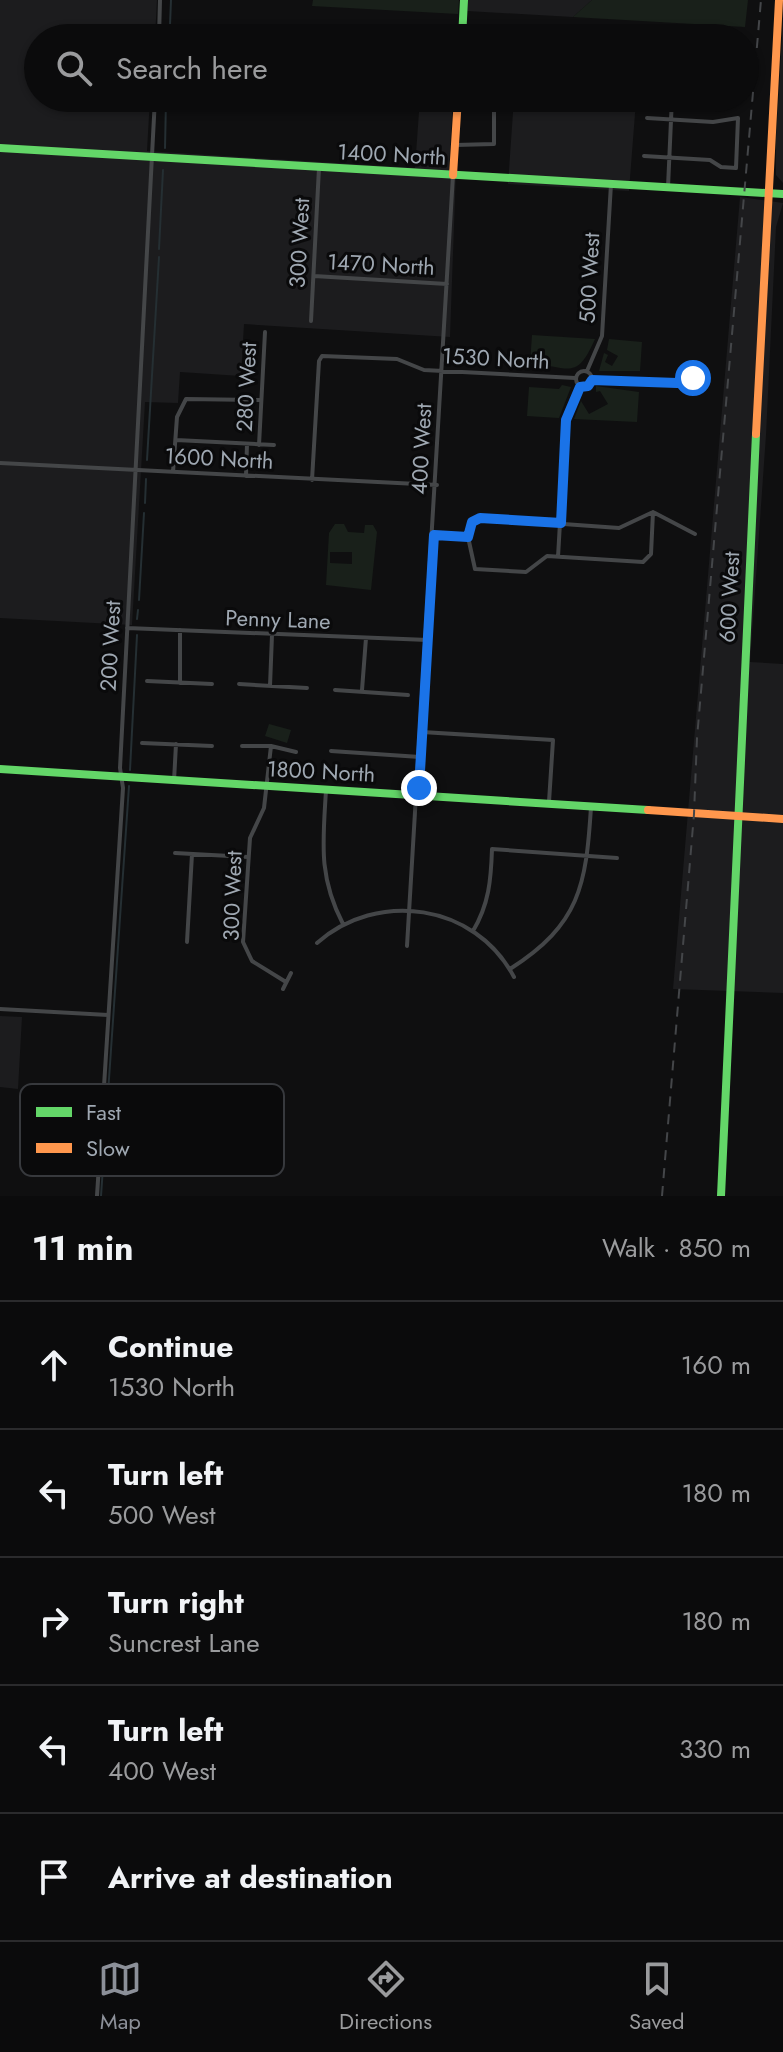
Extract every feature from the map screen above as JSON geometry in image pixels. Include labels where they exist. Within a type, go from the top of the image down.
[{"type":"street","points":[[159,24],[160,0]]},
{"type":"street","points":[[463,24],[464,0]]},
{"type":"street","name":"600 West","points":[[721,1196],[736,816],[779,0]]},
{"type":"street","name":"200 West","points":[[104,1084],[123,788],[127,628],[154,112]]},
{"type":"street","name":"400 West","points":[[407,946],[428,640],[457,112]]},
{"type":"street","points":[[455,145],[491,147],[495,133],[494,112]]},
{"type":"street","points":[[668,187],[671,112]]},
{"type":"street","points":[[644,156],[710,160],[721,167],[736,168],[738,118],[713,122],[647,118]]},
{"type":"street","name":"1400 North","points":[[0,148],[783,194]]},
{"type":"street","name":"300 West","points":[[311,321],[319,168]]},
{"type":"street","name":"500 West","points":[[587,371],[602,336],[611,184]]},
{"type":"street","name":"1470 North","points":[[313,276],[447,284]]},
{"type":"street","name":"280 West","points":[[259,445],[265,332]]},
{"type":"street","name":"1530 North","points":[[312,480],[319,361],[322,356],[397,359],[418,368],[443,371],[575,378]]},
{"type":"street","points":[[580,387],[575,378],[580,372],[587,371],[592,380]]},
{"type":"street","points":[[592,380],[677,383],[693,378]]},
{"type":"street","points":[[580,387],[588,386],[592,380]]},
{"type":"street","points":[[558,557],[566,420],[580,387]]},
{"type":"street","points":[[173,472],[177,413],[189,397],[261,400]]},
{"type":"street","points":[[175,440],[274,445]]},
{"type":"street","points":[[246,476],[247,444]]},
{"type":"street","name":"1600 North","points":[[0,463],[437,485]]},
{"type":"street","points":[[653,512],[651,554],[643,562],[558,557],[541,559],[526,572],[479,571],[472,565],[468,537],[472,522],[480,518],[619,528],[653,512]]},
{"type":"street","points":[[653,512],[695,534]]},
{"type":"street","points":[[434,535],[468,537]]},
{"type":"street","name":"Penny Lane","points":[[127,628],[428,640]]},
{"type":"street","points":[[180,630],[180,683]]},
{"type":"street","points":[[270,686],[272,635]]},
{"type":"street","points":[[362,690],[366,638]]},
{"type":"street","points":[[147,681],[212,684]]},
{"type":"street","points":[[239,684],[307,688]]},
{"type":"street","points":[[335,690],[408,695]]},
{"type":"street","points":[[422,732],[553,740],[549,802]]},
{"type":"street","points":[[142,743],[212,746]]},
{"type":"street","points":[[174,781],[176,744]]},
{"type":"street","points":[[242,746],[271,746],[296,752]]},
{"type":"street","name":"300 West","points":[[271,746],[264,808],[250,838],[243,942],[246,953],[262,969],[286,982]]},
{"type":"street","points":[[331,751],[420,757]]},
{"type":"street","name":"1800 North","points":[[0,769],[783,819]]},
{"type":"street","points":[[326,789],[323,874],[329,898],[343,924]]},
{"type":"street","points":[[510,969],[551,939],[567,920],[579,898],[588,856],[591,805]]},
{"type":"street","points":[[473,931],[485,911],[490,889],[492,849],[617,858]]},
{"type":"street","points":[[175,853],[248,857]]},
{"type":"street","points":[[187,942],[192,854]]},
{"type":"street","points":[[317,943],[343,924],[386,910],[410,910],[451,919],[473,931],[514,977]]},
{"type":"street","points":[[283,989],[291,973]]},
{"type":"street","points":[[0,1009],[108,1015]]},
{"type":"street","name":"200 West","points":[[97,1196],[98,1176]]},
{"type":"shaded area","points":[[0,0],[157,0],[156,24],[24,24],[24,112],[149,112],[147,151],[415,168],[419,112],[452,112],[449,169],[456,170],[450,337],[244,324],[241,376],[180,372],[178,403],[145,402],[132,625],[0,618]]},
{"type":"shaded area","points":[[313,0],[459,0],[458,14],[312,6]]},
{"type":"shaded area","points":[[468,0],[592,0],[573,17],[467,11]]},
{"type":"shaded area","points":[[592,0],[748,0],[745,24],[573,17]]},
{"type":"shaded area","points":[[783,20],[783,183],[776,175],[776,138]]},
{"type":"shaded area","points":[[513,112],[635,112],[629,191],[508,184]]},
{"type":"shaded area","points":[[740,197],[783,203],[776,227],[766,435],[750,662],[783,664],[783,993],[673,989]]},
{"type":"shaded area","points":[[532,335],[595,339],[577,366],[563,368],[530,364]]},
{"type":"shaded area","points":[[609,339],[642,342],[640,371],[599,371],[604,353],[608,355],[605,362],[612,366],[618,356],[607,350]]},
{"type":"shaded area","points":[[562,385],[571,387],[559,418],[527,416],[529,387],[559,389]]},
{"type":"shaded area","points":[[596,386],[639,392],[637,422],[574,419],[581,401],[589,414],[608,404],[600,391],[596,392]]},
{"type":"shaded area","points":[[335,524],[344,524],[348,532],[364,533],[365,525],[373,525],[377,532],[371,590],[326,585],[329,533]],"holes":[[[330,552],[352,552],[352,564],[330,563]]]},
{"type":"shaded area","points":[[269,724],[291,730],[287,743],[265,736]]},
{"type":"shaded area","points":[[0,1016],[22,1017],[18,1089],[0,1087]]},
{"type":"waterway","points":[[170,24],[171,0]]},
{"type":"waterway","points":[[165,148],[166,112]]},
{"type":"waterway","points":[[159,249],[163,170]]},
{"type":"waterway","points":[[147,460],[159,257]]},
{"type":"waterway","points":[[145,503],[146,479]]},
{"type":"waterway","points":[[139,600],[144,513]]},
{"type":"waterway","points":[[137,619],[138,610]]},
{"type":"waterway","points":[[130,770],[137,635]]},
{"type":"waterway","points":[[109,1084],[129,786]]},
{"type":"waterway","points":[[101,1196],[102,1176]]},
{"type":"railway","points":[[759,24],[761,0]]},
{"type":"railway","points":[[662,1196],[694,814],[697,738],[751,112]]},
{"type":"traffic: fast","points":[[463,24],[464,0]]},
{"type":"traffic: fast","points":[[0,148],[783,194]]},
{"type":"traffic: fast","points":[[721,1196],[756,434]]},
{"type":"traffic: fast","points":[[0,769],[648,810]]},
{"type":"traffic: slow","points":[[756,434],[779,0]]},
{"type":"traffic: slow","points":[[453,175],[457,112]]},
{"type":"traffic: slow","points":[[648,810],[783,819]]},
{"type":"route","points":[[419,788],[434,535],[468,537],[472,522],[480,518],[561,523],[566,420],[580,387],[588,386],[592,380],[677,383],[693,378]]}]
